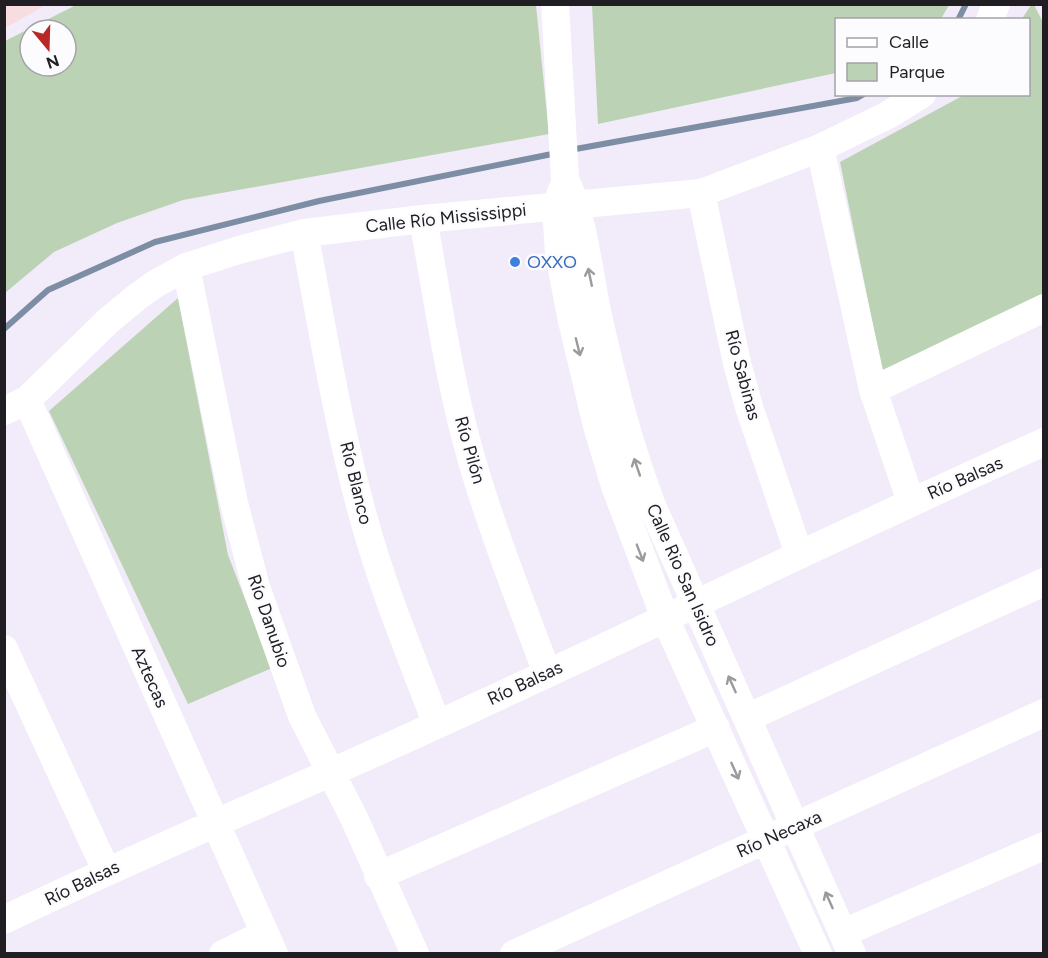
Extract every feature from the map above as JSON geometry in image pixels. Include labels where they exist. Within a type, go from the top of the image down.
[{"type":"street","name":"Calle Rio San Isidro","points":[[555,4],[566,188],[559,254],[597,426],[631,531],[665,618],[766,840],[813,952]]},
{"type":"street","name":"Calle Río Mississippi","points":[[16,405],[130,303],[155,284],[186,267],[304,233],[423,219],[566,188],[701,193],[820,148],[888,115],[919,96]]},
{"type":"street","points":[[820,148],[873,390],[911,502]]},
{"type":"street","name":"Calle Rio San Isidro","points":[[566,188],[624,424],[653,508],[848,943]]},
{"type":"street","name":"Río Sabinas","points":[[701,193],[749,407],[800,554]]},
{"type":"street","name":"Río Pilón","points":[[423,219],[458,406],[472,462],[497,540],[547,673]]},
{"type":"street","name":"Río Blanco","points":[[304,233],[344,437],[364,522],[377,565],[437,725]]},
{"type":"street","name":"Río Danubio","points":[[186,267],[245,547],[302,716],[354,818],[378,876],[415,954]]},
{"type":"street","points":[[873,390],[1044,308]]},
{"type":"street","name":"Aztecas","points":[[16,405],[215,822],[269,944]]},
{"type":"street","name":"Río Balsas","points":[[4,920],[106,870],[330,774],[437,725],[911,502],[1044,442]]},
{"type":"street","points":[[747,718],[1044,582]]},
{"type":"street","points":[[4,649],[106,870]]},
{"type":"street","name":"Río Necaxa","points":[[514,954],[1044,713]]},
{"type":"street","points":[[378,876],[716,729]]},
{"type":"street","points":[[848,943],[1044,846]]},
{"type":"street","points":[[223,954],[269,944]]},
{"type":"shaded area","points":[[5,4],[46,4],[23,18],[18,18],[18,21],[5,28]]},
{"type":"green space","points":[[592,4],[949,5],[942,18],[835,18],[835,73],[598,124]]},
{"type":"green space","points":[[76,5],[536,5],[549,134],[183,200],[117,223],[54,252],[5,293],[5,41],[18,34],[18,78],[78,78],[78,18],[50,18]]},
{"type":"green space","points":[[1031,5],[1034,5],[1044,24],[1043,299],[883,375],[840,162],[962,96],[1030,96],[1030,18],[1023,18]]},
{"type":"green space","points":[[178,298],[228,555],[272,668],[188,704],[49,411]]},
{"type":"waterway","points":[[959,18],[966,4]]},
{"type":"waterway","points":[[570,150],[860,96]]},
{"type":"waterway","points":[[4,329],[48,290],[155,242],[319,201],[557,153]]},
{"type":"place","name":"OXXO","points":[[515,262]]}]
